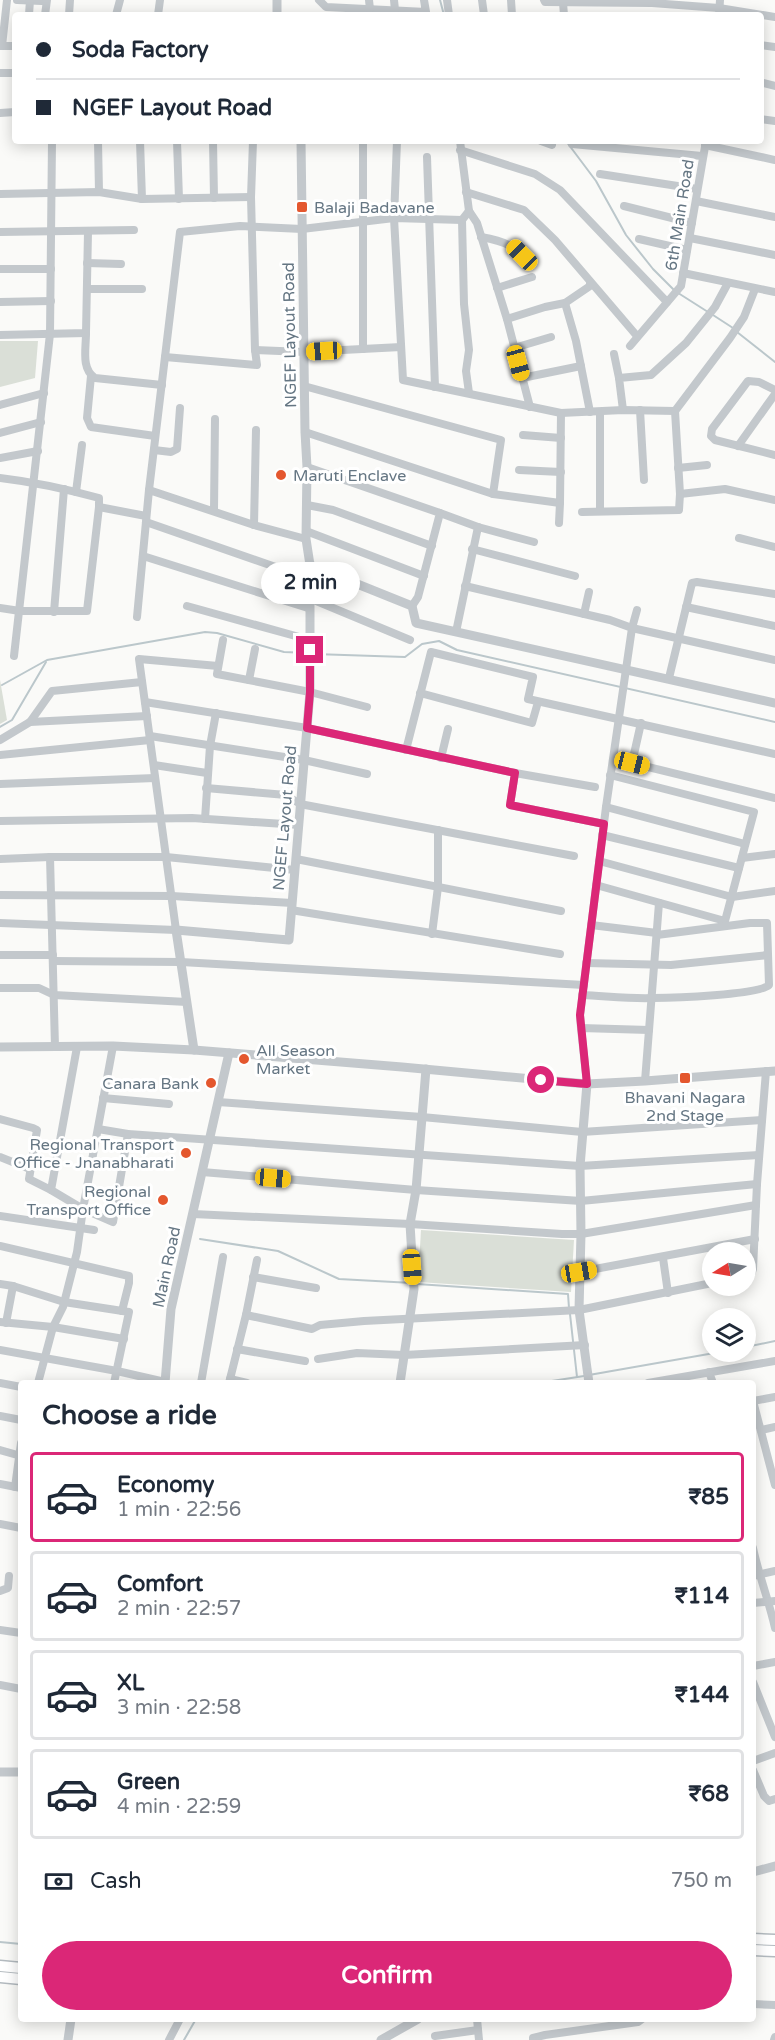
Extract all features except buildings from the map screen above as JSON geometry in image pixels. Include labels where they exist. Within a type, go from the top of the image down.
[{"type":"main road","points":[[756,1939],[775,1940]]},
{"type":"main road","points":[[756,1950],[775,1951]]},
{"type":"main road","points":[[0,1966],[18,1968]]},
{"type":"main road","points":[[0,1977],[18,1979]]},
{"type":"street","points":[[1,46],[7,0]]},
{"type":"street","points":[[17,0],[44,1]]},
{"type":"street","points":[[319,0],[326,7],[343,4],[370,9],[426,12],[424,0]]},
{"type":"street","points":[[369,0],[370,9]]},
{"type":"street","points":[[394,0],[395,10]]},
{"type":"street","points":[[544,0],[545,2],[564,3],[652,3],[744,12]]},
{"type":"street","points":[[564,3],[564,12]]},
{"type":"street","points":[[14,656],[50,334],[52,144]]},
{"type":"street","points":[[98,144],[99,192]]},
{"type":"street","points":[[140,144],[142,199]]},
{"type":"street","points":[[177,144],[179,199]]},
{"type":"street","points":[[213,144],[214,198]]},
{"type":"street","points":[[165,357],[257,365],[251,197],[253,144]]},
{"type":"street","name":"NGEF Layout Road","points":[[176,930],[289,940],[310,692],[310,566],[306,535],[307,467],[301,144]]},
{"type":"street","points":[[363,144],[363,349]]},
{"type":"street","points":[[397,144],[394,218],[403,380],[561,413],[600,413],[623,410],[675,411]]},
{"type":"street","points":[[460,144],[469,211],[477,223],[507,319],[530,407]]},
{"type":"street","points":[[572,144],[702,156]]},
{"type":"street","name":"6th Main Road","points":[[630,346],[681,286],[705,144]]},
{"type":"street","points":[[709,144],[775,160]]},
{"type":"street","points":[[460,150],[535,174],[560,190],[667,302]]},
{"type":"street","points":[[427,157],[435,387]]},
{"type":"street","points":[[600,174],[697,189]]},
{"type":"street","points":[[0,194],[99,192],[142,199],[251,197]]},
{"type":"street","points":[[466,192],[524,210],[555,240],[637,336]]},
{"type":"street","points":[[696,201],[775,217]]},
{"type":"street","points":[[624,206],[692,223]]},
{"type":"street","points":[[469,211],[462,220],[464,304],[469,350],[466,372],[469,393]]},
{"type":"street","points":[[137,617],[155,436],[180,231],[240,226],[302,229],[394,218],[462,220]]},
{"type":"street","points":[[0,232],[134,230]]},
{"type":"street","points":[[88,232],[85,365],[91,376],[87,418],[91,427],[155,436]]},
{"type":"street","points":[[481,237],[503,241],[513,246],[531,264]]},
{"type":"street","points":[[690,238],[775,255]]},
{"type":"street","points":[[639,239],[687,250]]},
{"type":"street","points":[[87,263],[121,264]]},
{"type":"street","points":[[0,269],[51,269]]},
{"type":"street","points":[[683,273],[775,292]]},
{"type":"street","points":[[497,288],[532,277]]},
{"type":"street","points":[[507,319],[545,306],[565,303],[590,286],[590,283]]},
{"type":"street","points":[[619,378],[651,375],[686,343],[715,307],[728,283]]},
{"type":"street","points":[[87,289],[142,289]]},
{"type":"street","points":[[582,512],[679,510],[675,411],[744,317],[755,289]]},
{"type":"street","points":[[0,302],[51,302]]},
{"type":"street","points":[[565,303],[590,412]]},
{"type":"street","points":[[0,335],[86,333]]},
{"type":"street","points":[[514,348],[551,337]]},
{"type":"street","points":[[255,350],[304,352],[401,347]]},
{"type":"street","points":[[614,354],[623,410]]},
{"type":"street","points":[[522,378],[581,366]]},
{"type":"street","points":[[91,376],[162,385]]},
{"type":"street","points":[[738,446],[775,392],[759,382],[748,381],[712,429],[711,436],[715,440],[738,446],[775,454]]},
{"type":"street","points":[[304,386],[501,440],[494,494]]},
{"type":"street","points":[[0,405],[44,393]]},
{"type":"street","points":[[154,450],[171,452],[177,449],[180,408]]},
{"type":"street","points":[[640,410],[644,480]]},
{"type":"street","points":[[560,523],[561,413]]},
{"type":"street","points":[[600,413],[600,511]]},
{"type":"street","points":[[214,511],[215,419]]},
{"type":"street","points":[[0,433],[41,422]]},
{"type":"street","points":[[254,525],[256,430]]},
{"type":"street","points":[[305,432],[494,494],[560,503]]},
{"type":"street","points":[[523,435],[561,438]]},
{"type":"street","points":[[76,492],[82,445]]},
{"type":"street","points":[[0,458],[38,451]]},
{"type":"street","points":[[678,468],[707,465]]},
{"type":"street","points":[[307,467],[478,527],[534,542]]},
{"type":"street","points":[[519,470],[561,472]]},
{"type":"street","points":[[0,478],[34,482],[99,498],[87,611],[20,611],[0,608]]},
{"type":"street","points":[[54,612],[64,489]]},
{"type":"street","points":[[680,494],[725,489],[775,500]]},
{"type":"street","points":[[149,490],[254,525],[306,535],[424,576]]},
{"type":"street","points":[[306,505],[333,510],[432,546]]},
{"type":"street","points":[[99,507],[146,519],[310,579]]},
{"type":"street","points":[[440,513],[418,597],[412,606],[416,622],[775,703]]},
{"type":"street","points":[[456,632],[478,527]]},
{"type":"street","points":[[739,538],[775,547]]},
{"type":"street","points":[[472,549],[575,576]]},
{"type":"street","points":[[143,556],[309,603],[410,640]]},
{"type":"street","points":[[310,566],[412,606]]},
{"type":"street","points":[[669,678],[692,583],[775,594]]},
{"type":"street","points":[[465,586],[610,620],[678,640],[775,660]]},
{"type":"street","points":[[584,614],[590,592]]},
{"type":"street","points":[[187,606],[310,649]]},
{"type":"street","points":[[686,607],[775,626]]},
{"type":"street","points":[[589,1380],[579,1310],[582,1234],[580,1166],[587,1084],[580,1015],[610,776],[632,628],[637,610]]},
{"type":"street","points":[[223,639],[217,674],[310,692],[367,707]]},
{"type":"street","points":[[249,680],[255,649]]},
{"type":"street","points":[[406,750],[431,652],[532,677],[528,699],[538,702],[775,754]]},
{"type":"street","points":[[194,1050],[139,659],[218,666]]},
{"type":"street","points":[[0,740],[30,722],[52,691],[142,682]]},
{"type":"street","points":[[420,693],[532,723],[538,702]]},
{"type":"street","points":[[145,702],[307,728],[441,758],[595,787]]},
{"type":"street","points":[[205,819],[207,773],[216,713]]},
{"type":"street","points":[[30,722],[147,716]]},
{"type":"street","points":[[641,723],[632,763],[775,798]]},
{"type":"street","points":[[441,758],[448,729]]},
{"type":"street","points":[[0,755],[150,738],[304,760],[368,774]]},
{"type":"street","points":[[154,765],[207,773]]},
{"type":"street","points":[[515,773],[510,805],[604,824]]},
{"type":"street","points":[[596,885],[725,921],[754,812],[610,776]]},
{"type":"street","points":[[0,784],[155,778]]},
{"type":"street","points":[[206,788],[286,795],[300,804],[574,856]]},
{"type":"street","points":[[606,807],[745,844]]},
{"type":"street","points":[[0,821],[205,819],[298,825]]},
{"type":"street","points":[[432,934],[438,887],[438,830]]},
{"type":"street","points":[[602,835],[739,868]]},
{"type":"street","points":[[742,858],[775,854]]},
{"type":"street","points":[[50,857],[55,1047]]},
{"type":"street","points":[[0,859],[166,857],[295,870]]},
{"type":"street","points":[[296,859],[561,912]]},
{"type":"street","points":[[599,861],[732,897],[775,891]]},
{"type":"street","points":[[0,895],[172,896],[292,906],[432,934],[560,954]]},
{"type":"street","points":[[645,1082],[659,903]]},
{"type":"street","points":[[582,995],[651,998],[748,991],[766,988],[770,979],[768,955],[771,922],[657,934],[591,925]]},
{"type":"street","points":[[0,923],[176,930]]},
{"type":"street","points":[[0,955],[181,962],[584,985]]},
{"type":"street","points":[[586,963],[671,965],[768,955]]},
{"type":"street","points":[[0,988],[39,988],[54,995],[187,1002]]},
{"type":"street","points":[[581,1028],[649,1030]]},
{"type":"street","points":[[0,1047],[112,1046],[194,1050],[587,1084],[645,1082],[771,1071],[762,1120],[755,1242]]},
{"type":"street","points":[[39,1380],[74,1264],[112,1046]]},
{"type":"street","points":[[51,1190],[77,1047]]},
{"type":"street","name":"Main Road","points":[[165,1380],[171,1309],[229,1053]]},
{"type":"street","points":[[401,1380],[414,1289],[410,1224],[416,1190],[426,1069]]},
{"type":"street","points":[[103,1098],[169,1104]]},
{"type":"street","points":[[218,1102],[422,1117],[582,1132],[762,1120]]},
{"type":"street","points":[[0,1119],[37,1130],[29,1179],[83,1209],[113,1222],[128,1134]]},
{"type":"street","points":[[98,1129],[128,1134],[580,1166],[759,1155]]},
{"type":"street","points":[[0,1157],[30,1169]]},
{"type":"street","points":[[202,1172],[580,1201],[757,1184]]},
{"type":"street","points":[[193,1214],[582,1234],[756,1205]]},
{"type":"street","points":[[0,1216],[94,1230]]},
{"type":"street","points":[[579,1272],[755,1239]]},
{"type":"street","points":[[0,1246],[129,1276],[122,1311]]},
{"type":"street","points":[[202,1380],[223,1257]]},
{"type":"street","points":[[663,1258],[668,1293]]},
{"type":"street","points":[[229,1380],[257,1260]]},
{"type":"street","points":[[253,1277],[316,1288]]},
{"type":"street","points":[[0,1284],[64,1302],[129,1312],[115,1380]]},
{"type":"street","points":[[246,1315],[312,1329],[328,1324],[579,1310],[702,1285]]},
{"type":"street","points":[[13,1286],[3,1323],[53,1327],[124,1339]]},
{"type":"street","points":[[318,1359],[357,1353],[405,1355],[585,1345]]},
{"type":"street","points":[[237,1349],[305,1361]]},
{"type":"street","points":[[0,1350],[117,1371],[153,1380]]},
{"type":"street","points":[[665,1380],[775,1361]]},
{"type":"street","points":[[709,1372],[712,1380]]},
{"type":"street","points":[[0,1383],[18,1386]]},
{"type":"street","points":[[756,1400],[775,1397]]},
{"type":"street","points":[[756,1412],[771,1455],[775,1483]]},
{"type":"street","points":[[0,1416],[18,1419]]},
{"type":"street","points":[[761,1430],[775,1427]]},
{"type":"street","points":[[0,1450],[18,1455]]},
{"type":"street","points":[[0,1484],[18,1487]]},
{"type":"street","points":[[0,1524],[18,1527]]},
{"type":"street","points":[[775,1571],[756,1576],[772,1601],[775,1629]]},
{"type":"street","points":[[0,1591],[8,1588],[9,1576]]},
{"type":"street","points":[[756,1603],[772,1601]]},
{"type":"street","points":[[0,1630],[18,1633]]},
{"type":"street","points":[[756,1665],[775,1662]]},
{"type":"street","points":[[0,1685],[18,1688]]},
{"type":"street","points":[[756,1690],[775,1737]]},
{"type":"street","points":[[756,1760],[775,1753]]},
{"type":"street","points":[[0,1772],[18,1772]]},
{"type":"street","points":[[756,1777],[764,1796],[769,1801],[775,1799]]},
{"type":"street","points":[[756,1871],[775,1866]]},
{"type":"street","points":[[756,2004],[775,2005]]},
{"type":"street","points":[[68,2040],[71,2022]]},
{"type":"street","points":[[169,2040],[178,2022]]},
{"type":"street","points":[[381,2040],[413,2022]]},
{"type":"street","points":[[477,2022],[478,2040]]},
{"type":"street","points":[[533,2040],[533,2038],[545,2035],[638,2022]]},
{"type":"street","points":[[435,2036],[478,2030]]},
{"type":"shaded area","points":[[0,341],[38,341],[35,378],[0,387]]},
{"type":"shaded area","points":[[0,680],[7,720],[0,724]]},
{"type":"shaded area","points":[[421,1230],[574,1240],[571,1292],[418,1282]]},
{"type":"waterway","points":[[440,0],[443,12]]},
{"type":"waterway","points":[[568,144],[596,181],[626,235],[653,269],[675,291],[708,312]]},
{"type":"waterway","points":[[713,315],[733,328]]},
{"type":"waterway","points":[[737,332],[775,362]]},
{"type":"waterway","points":[[2,685],[47,660],[205,632],[217,633],[284,652],[309,653]]},
{"type":"waterway","points":[[314,654],[405,657],[422,644],[439,641],[457,650],[775,722]]},
{"type":"waterway","points":[[0,727],[12,720],[46,662]]},
{"type":"waterway","points":[[200,1239],[278,1251],[339,1279],[412,1283]]},
{"type":"waterway","points":[[417,1284],[568,1294],[569,1308]]},
{"type":"waterway","points":[[570,1314],[577,1377]]},
{"type":"waterway","points":[[756,1345],[775,1341]]},
{"type":"waterway","points":[[589,1375],[702,1355]]},
{"type":"waterway","points":[[558,1380],[584,1376]]},
{"type":"waterway","points":[[0,1942],[18,1944]]},
{"type":"waterway","points":[[184,2040],[194,2022]]},
{"type":"place","name":"Balaji Badavane","points":[[302,207]]},
{"type":"place","name":"Maruti Enclave","points":[[281,475]]},
{"type":"place","name":"All Season Market","points":[[244,1059]]},
{"type":"place","name":"Bhavani Nagara 2nd Stage","points":[[685,1078]]},
{"type":"place","name":"Canara Bank","points":[[211,1083]]},
{"type":"place","name":"Regional Transport Office - Jnanabharati","points":[[186,1153]]},
{"type":"place","name":"Regional Transport Office","points":[[163,1200]]},
{"type":"route","points":[[310,650],[307,728],[515,773],[510,805],[604,824],[580,1015],[587,1084],[541,1080]]}]
